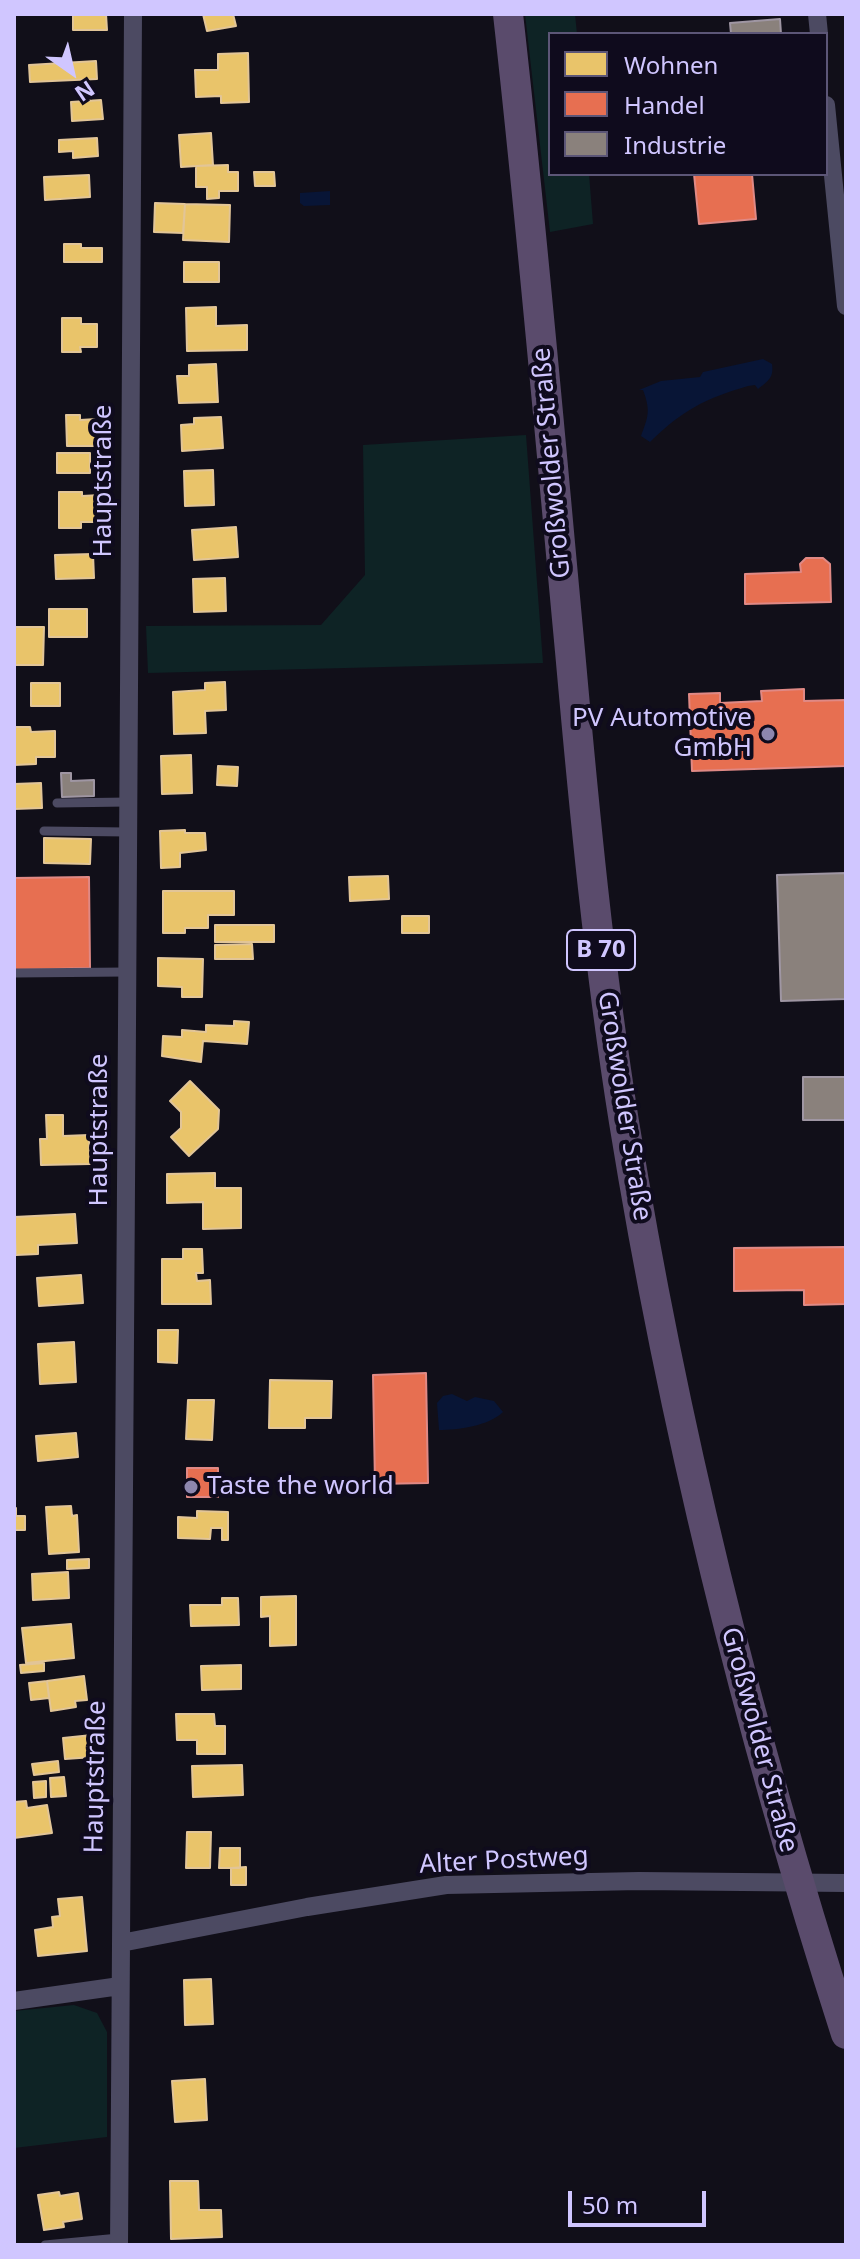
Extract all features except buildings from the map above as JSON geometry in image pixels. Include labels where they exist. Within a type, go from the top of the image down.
[{"type":"main road","name":"Großwolder Straße","points":[[508,14],[521,124],[582,785],[624,1119],[658,1318],[697,1501],[794,1870],[846,2034]]},
{"type":"street","name":"Hauptstraße","points":[[119,2241],[133,14]]},
{"type":"street","points":[[828,125],[846,306]]},
{"type":"street","name":"Alter Postweg","points":[[121,1943],[307,1907],[446,1885],[846,1883]]},
{"type":"street","points":[[14,2001],[120,1986]]},
{"type":"lane","points":[[57,803],[128,802]]},
{"type":"lane","points":[[44,831],[127,832]]},
{"type":"lane","points":[[14,973],[126,972]]},
{"type":"lane","points":[[45,2245],[119,2241]]},
{"type":"green space","points":[[525,14],[575,14],[577,32],[548,32],[548,176],[589,176],[593,224],[550,232]]},
{"type":"green space","points":[[526,435],[543,663],[148,673],[146,626],[321,625],[365,575],[363,445]]},
{"type":"green space","points":[[74,2005],[97,2013],[107,2032],[107,2137],[14,2148],[14,2011]]},
{"type":"water","points":[[330,191],[330,205],[304,206],[300,203],[300,193]]},
{"type":"water","points":[[763,359],[772,364],[772,373],[758,389],[755,385],[748,386],[706,401],[673,422],[650,442],[641,436],[648,409],[643,390],[639,390],[661,381],[700,377],[703,372]]},
{"type":"water","points":[[452,1394],[467,1401],[475,1397],[494,1401],[503,1412],[481,1424],[439,1430],[437,1403],[443,1396]]},
{"type":"place","name":"PV Automotive GmbH","points":[[768,734]]},
{"type":"place","name":"Taste the world","points":[[191,1487]]}]
